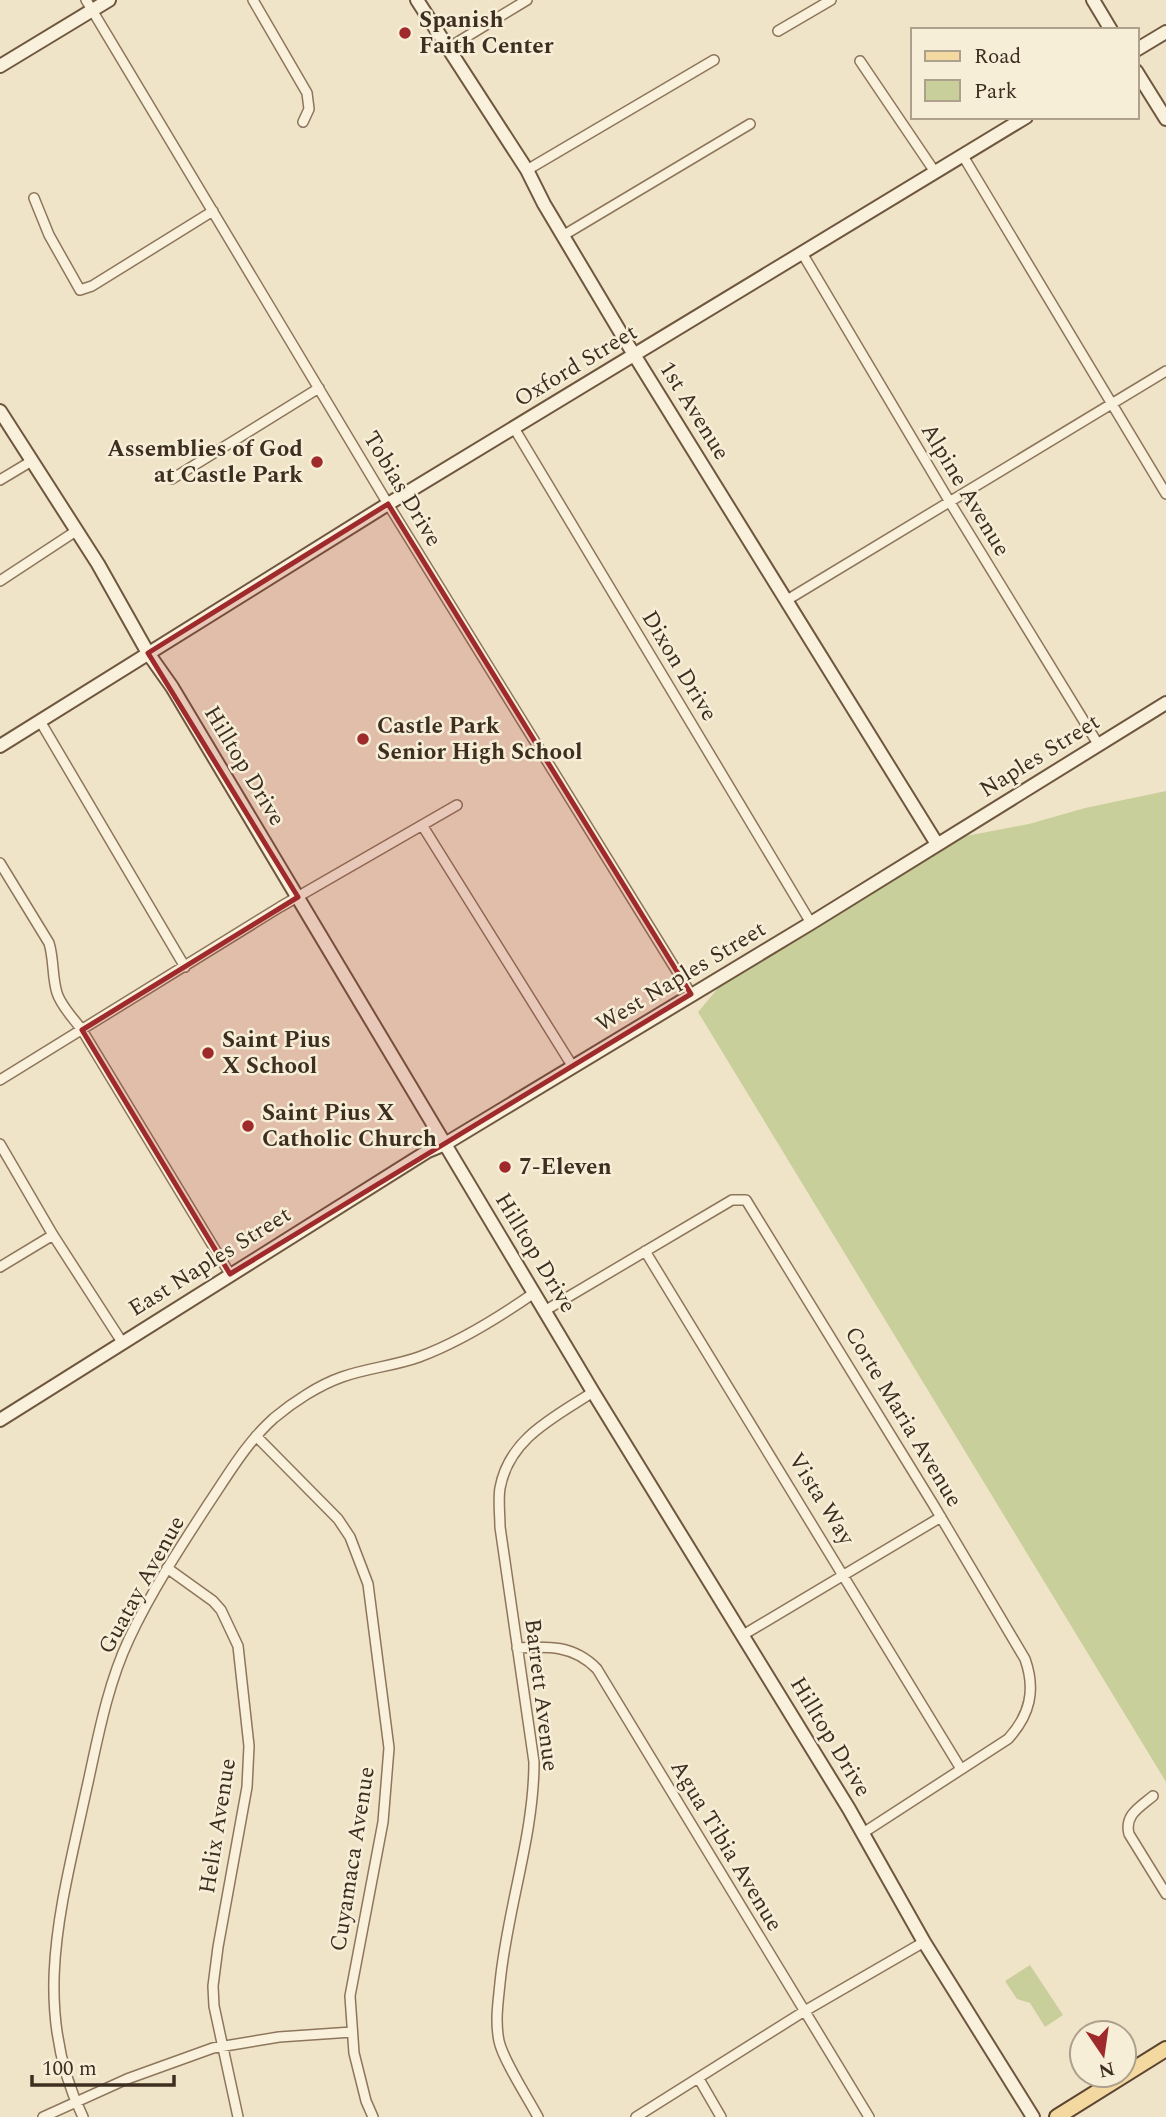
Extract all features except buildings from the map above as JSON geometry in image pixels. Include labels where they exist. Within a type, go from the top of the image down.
[{"type":"main road","points":[[1057,2117],[1166,2049]]},
{"type":"street","points":[[0,66],[89,5],[110,0]]},
{"type":"street","points":[[253,0],[307,93],[309,109],[303,122]]},
{"type":"street","name":"1st Avenue","points":[[417,0],[527,170],[544,204],[565,235],[634,355],[937,844]]},
{"type":"street","points":[[448,48],[527,0]]},
{"type":"street","points":[[778,31],[831,0]]},
{"type":"street","points":[[1093,0],[1110,28]]},
{"type":"street","name":"Tobias Drive","points":[[89,5],[388,504],[691,994]]},
{"type":"street","points":[[1138,49],[1166,32]]},
{"type":"street","points":[[527,170],[714,60]]},
{"type":"street","points":[[860,61],[935,172]]},
{"type":"street","points":[[1138,74],[1166,119]]},
{"type":"street","name":"Oxford Street","points":[[0,746],[388,504],[1023,119]]},
{"type":"street","points":[[565,235],[750,124]]},
{"type":"street","points":[[963,156],[1166,494]]},
{"type":"street","points":[[34,198],[49,235],[80,290],[92,286],[213,211]]},
{"type":"street","name":"Alpine Avenue","points":[[802,253],[1098,744]]},
{"type":"street","points":[[787,600],[1166,372]]},
{"type":"street","points":[[172,479],[319,388]]},
{"type":"street","name":"Hilltop Drive","points":[[0,411],[111,586],[148,653],[172,687],[593,1392],[863,1833],[924,1942],[1033,2117]]},
{"type":"street","name":"Dixon Drive","points":[[514,428],[811,923]]},
{"type":"street","points":[[0,481],[30,462]]},
{"type":"street","points":[[0,581],[76,531]]},
{"type":"street","name":"Naples Street","points":[[937,844],[1166,703]]},
{"type":"street","points":[[40,721],[185,967]]},
{"type":"street","points":[[0,1080],[298,897],[457,805]]},
{"type":"street","points":[[422,825],[573,1067]]},
{"type":"street","name":"West Naples Street","points":[[445,1144],[937,844]]},
{"type":"street","points":[[0,863],[49,943],[57,992],[230,1274]]},
{"type":"street","points":[[0,1144],[53,1235],[122,1342]]},
{"type":"street","name":"East Naples Street","points":[[0,1420],[428,1151],[445,1144]]},
{"type":"street","name":"Corte Maria Avenue","points":[[645,1251],[732,1200],[746,1200],[941,1517],[1019,1648],[1028,1668],[1031,1687],[1029,1705],[1022,1722],[1009,1739],[863,1833]]},
{"type":"street","points":[[0,1268],[53,1235]]},
{"type":"street","points":[[546,1310],[645,1251]]},
{"type":"street","name":"Vista Way","points":[[645,1251],[961,1769]]},
{"type":"street","name":"Guatay Avenue","points":[[83,2117],[68,2082],[56,2032],[53,2003],[53,1972],[62,1902],[105,1705],[128,1640],[167,1568],[241,1454],[276,1417],[314,1390],[340,1377],[403,1362],[471,1334],[534,1293]]},
{"type":"street","name":"Barrett Avenue","points":[[538,2117],[500,2044],[496,2018],[500,1968],[530,1817],[534,1779],[534,1762],[500,1527],[500,1488],[514,1454],[534,1430],[593,1392]]},
{"type":"street","name":"Cuyamaca Avenue","points":[[256,1436],[338,1519],[350,1537],[368,1584],[372,1603],[386,1712],[388,1776],[383,1822],[350,1996],[358,2073],[373,2117]]},
{"type":"street","points":[[743,1634],[941,1517]]},
{"type":"street","name":"Helix Avenue","points":[[167,1568],[222,1610],[238,1646],[249,1746],[247,1787],[213,1986],[214,2006],[238,2117]]},
{"type":"street","name":"Agua Tibia Avenue","points":[[517,1648],[549,1646],[566,1649],[583,1656],[597,1669],[869,2117]]},
{"type":"street","points":[[1153,1796],[1131,1813],[1127,1826],[1129,1834],[1166,1894]]},
{"type":"street","points":[[636,2117],[699,2080],[803,2012],[924,1942]]},
{"type":"street","points":[[43,2117],[127,2079],[223,2046],[279,2037],[352,2032]]},
{"type":"street","points":[[699,2080],[721,2117]]},
{"type":"highlighted area","points":[[388,504],[691,994],[230,1274],[82,1030],[298,897],[148,653]]},
{"type":"green space","points":[[1166,791],[1166,1782],[698,1012],[741,961],[935,842],[1029,824],[1085,808]]},
{"type":"green space","points":[[1030,1965],[1063,2015],[1045,2027],[1030,2003],[1017,1999],[1005,1981]]},
{"type":"place","name":"Spanish Faith Center","points":[[405,33]]},
{"type":"place","name":"Assemblies of God at Castle Park","points":[[317,462]]},
{"type":"place","name":"Castle Park Senior High School","points":[[363,739]]},
{"type":"place","name":"Saint Pius X School","points":[[208,1053]]},
{"type":"place","name":"Saint Pius X Catholic Church","points":[[248,1126]]},
{"type":"place","name":"7-Eleven","points":[[505,1167]]}]
